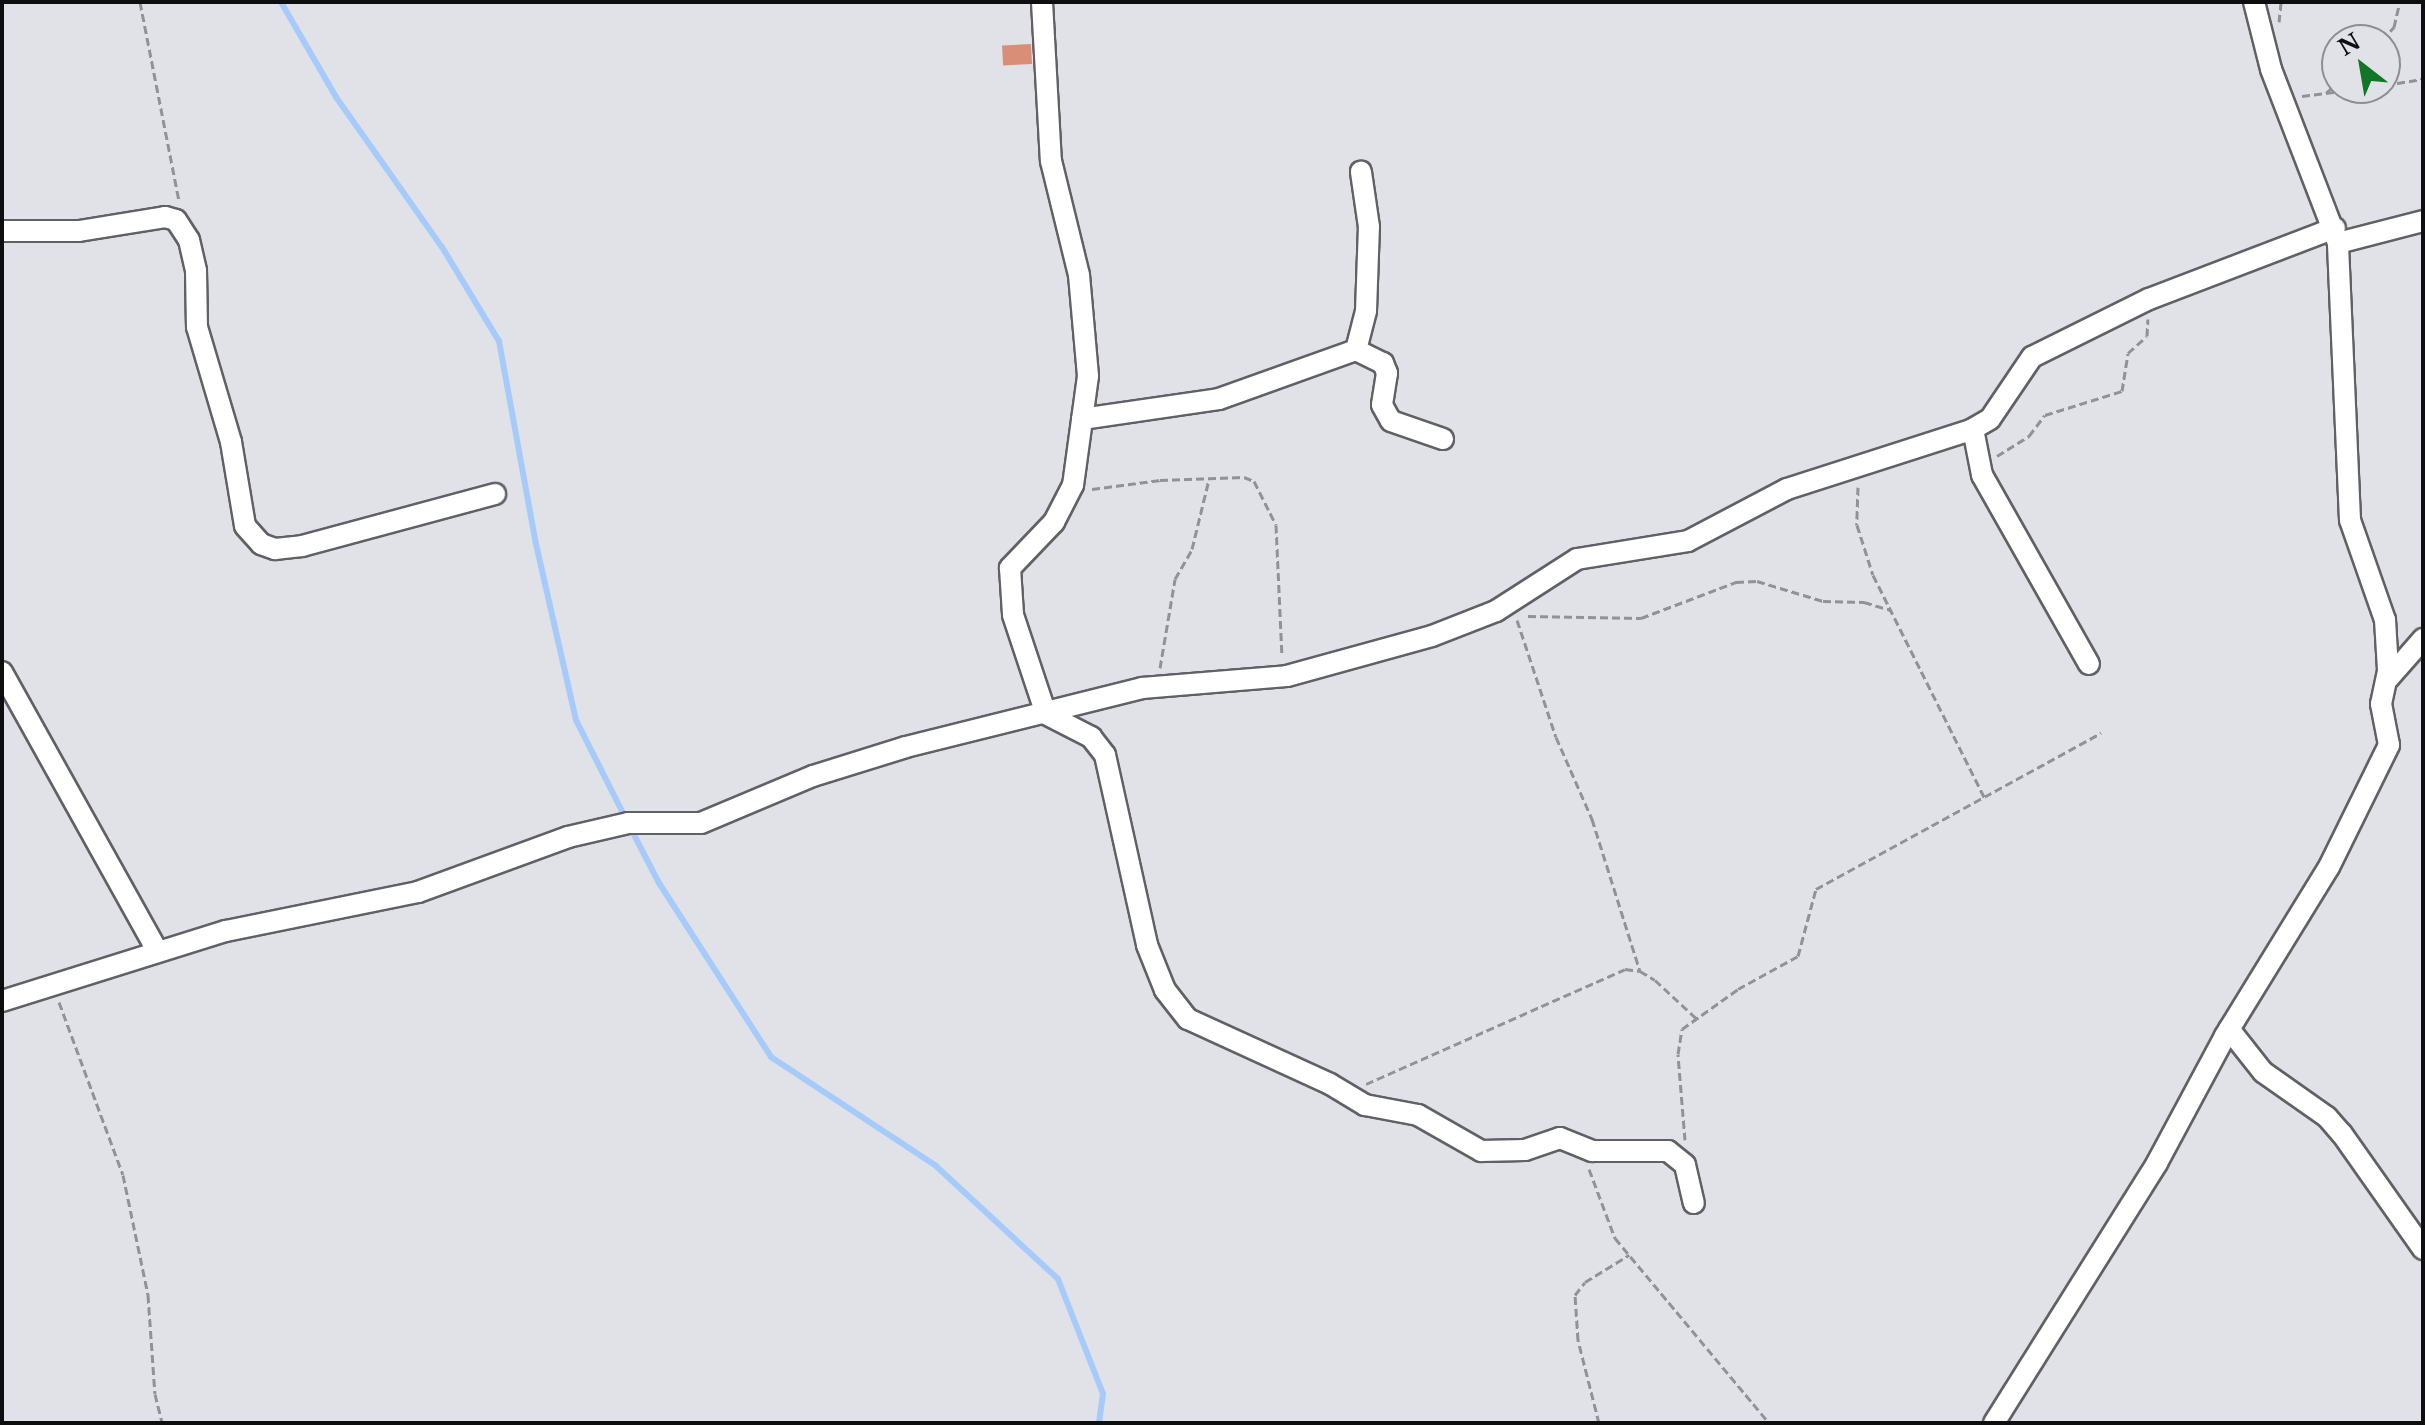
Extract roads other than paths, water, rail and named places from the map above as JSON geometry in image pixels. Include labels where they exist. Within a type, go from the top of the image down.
[{"type":"street","points":[[1042,2],[1051,161],[1079,275],[1089,348],[1073,485],[1054,522],[1010,568],[1013,615],[1046,714],[1091,737],[1105,755],[1147,945],[1174,1006],[1188,1019],[1374,1108],[1418,1115],[1481,1151],[1525,1150],[1560,1138],[1578,1148],[1668,1151],[1679,1158],[1690,1176],[1694,1203]]},
{"type":"street","points":[[1994,1423],[2157,1163],[2229,1029],[2329,867],[2389,745],[2381,704],[2387,680],[2385,620],[2351,532],[2336,236],[2282,98],[2254,2]]},
{"type":"street","points":[[1356,350],[1366,311],[1369,227],[1361,172]]},
{"type":"street","points":[[2,231],[79,231],[165,217],[176,220],[193,255],[197,327],[231,442],[250,537],[275,549],[302,546],[495,494]]},
{"type":"street","points":[[2,1001],[226,931],[418,892],[568,837],[628,823],[701,823],[813,776],[1154,686],[1287,676],[1459,626],[1496,611],[1577,559],[1688,541],[1712,532],[1761,499],[1973,429],[2002,403],[2032,357],[2149,299],[2336,236],[2423,221]]},
{"type":"street","points":[[1082,419],[1219,399],[1356,350],[1383,363],[1387,373],[1382,405],[1391,421],[1443,439]]},
{"type":"street","points":[[1973,429],[1982,475],[2089,664]]},
{"type":"street","points":[[2387,680],[2423,639]]},
{"type":"street","points":[[2,672],[157,951]]},
{"type":"street","points":[[2229,1029],[2263,1072],[2327,1117],[2423,1249]]},
{"type":"waterway","points":[[281,2],[336,97],[442,247],[499,341],[536,544],[576,720],[626,819]]},
{"type":"waterway","points":[[631,829],[659,883],[771,1057],[936,1166],[1058,1279],[1103,1394],[1099,1423]]}]
